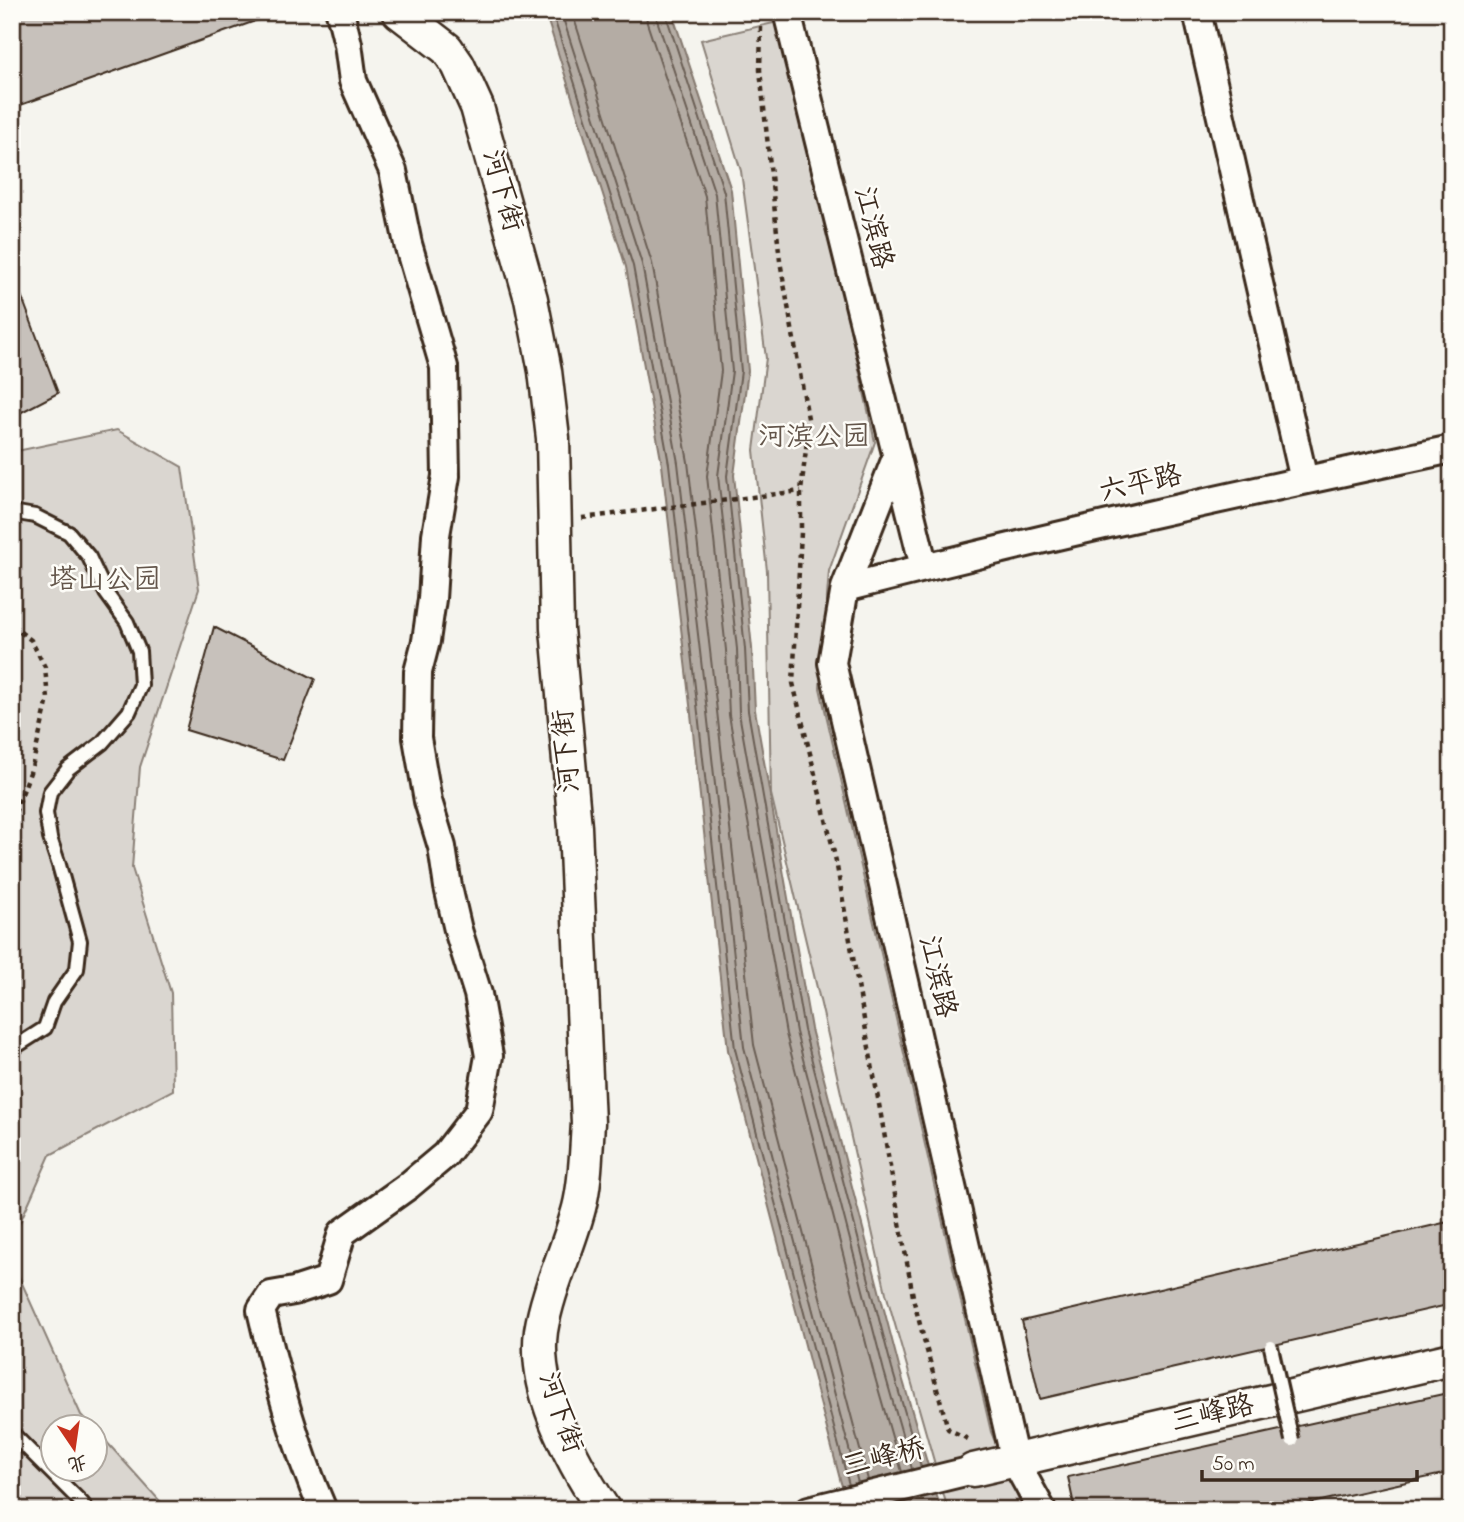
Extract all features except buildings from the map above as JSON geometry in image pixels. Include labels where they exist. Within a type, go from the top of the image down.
[{"type":"street","points":[[323,1510],[278,1382],[261,1311],[271,1295],[294,1292],[328,1280],[342,1233],[408,1186],[445,1155],[480,1111],[489,1056],[478,994],[458,930],[442,847],[428,801],[417,738],[418,672],[432,599],[436,535],[446,476],[444,367],[408,244],[393,171],[353,81],[341,12]]},
{"type":"street","name":"河下街","points":[[399,12],[447,49],[458,65],[477,107],[531,299],[545,370],[553,438],[557,629],[575,827],[588,1123],[580,1205],[547,1306],[541,1333],[541,1362],[555,1419],[569,1452],[604,1510]]},
{"type":"street","name":"江滨路","points":[[787,12],[924,567]]},
{"type":"street","points":[[1197,12],[1304,480]]},
{"type":"street","name":"六平路","points":[[845,588],[924,567],[1452,449]]},
{"type":"street","name":"江滨路","points":[[896,458],[845,588],[832,663],[1015,1461],[1042,1510]]},
{"type":"street","name":"三峰路","points":[[973,1470],[1452,1359]]},
{"type":"street","name":"三峰桥","points":[[809,1510],[973,1470]]},
{"type":"lane","points":[[12,512],[35,516],[69,533],[89,557],[106,593],[127,622],[139,651],[141,685],[130,712],[102,743],[68,769],[50,792],[46,813],[50,838],[80,941],[77,969],[54,1002],[45,1028],[12,1049]]},
{"type":"lane","points":[[1271,1347],[1293,1440]]},
{"type":"lane","points":[[12,1433],[87,1510]]},
{"type":"path","points":[[554,522],[801,491]]},
{"type":"path","points":[[12,626],[31,640],[45,667],[48,699],[32,768],[16,813],[13,887],[19,913],[17,931],[12,937]]},
{"type":"shaded area","points":[[1452,1495],[1452,1510],[1383,1510]]},
{"type":"green space","name":"河滨公园","points":[[782,21],[875,442],[829,571],[820,688],[991,1432],[1023,1510],[948,1510],[886,1293],[771,794],[767,571],[754,450],[766,358],[741,171],[701,40]]},
{"type":"green space","name":"塔山公园","points":[[117,430],[182,467],[199,589],[140,767],[132,868],[171,993],[173,1090],[50,1155],[12,1240],[12,452]]},
{"type":"green space","points":[[12,1261],[81,1414],[38,1414],[38,1484],[108,1484],[108,1443],[168,1510],[12,1510]]},
{"type":"water","points":[[545,12],[670,12],[731,190],[748,371],[734,475],[752,648],[755,710],[811,1029],[899,1367],[941,1510],[852,1510],[841,1483],[728,1050],[662,465],[626,267]]}]
